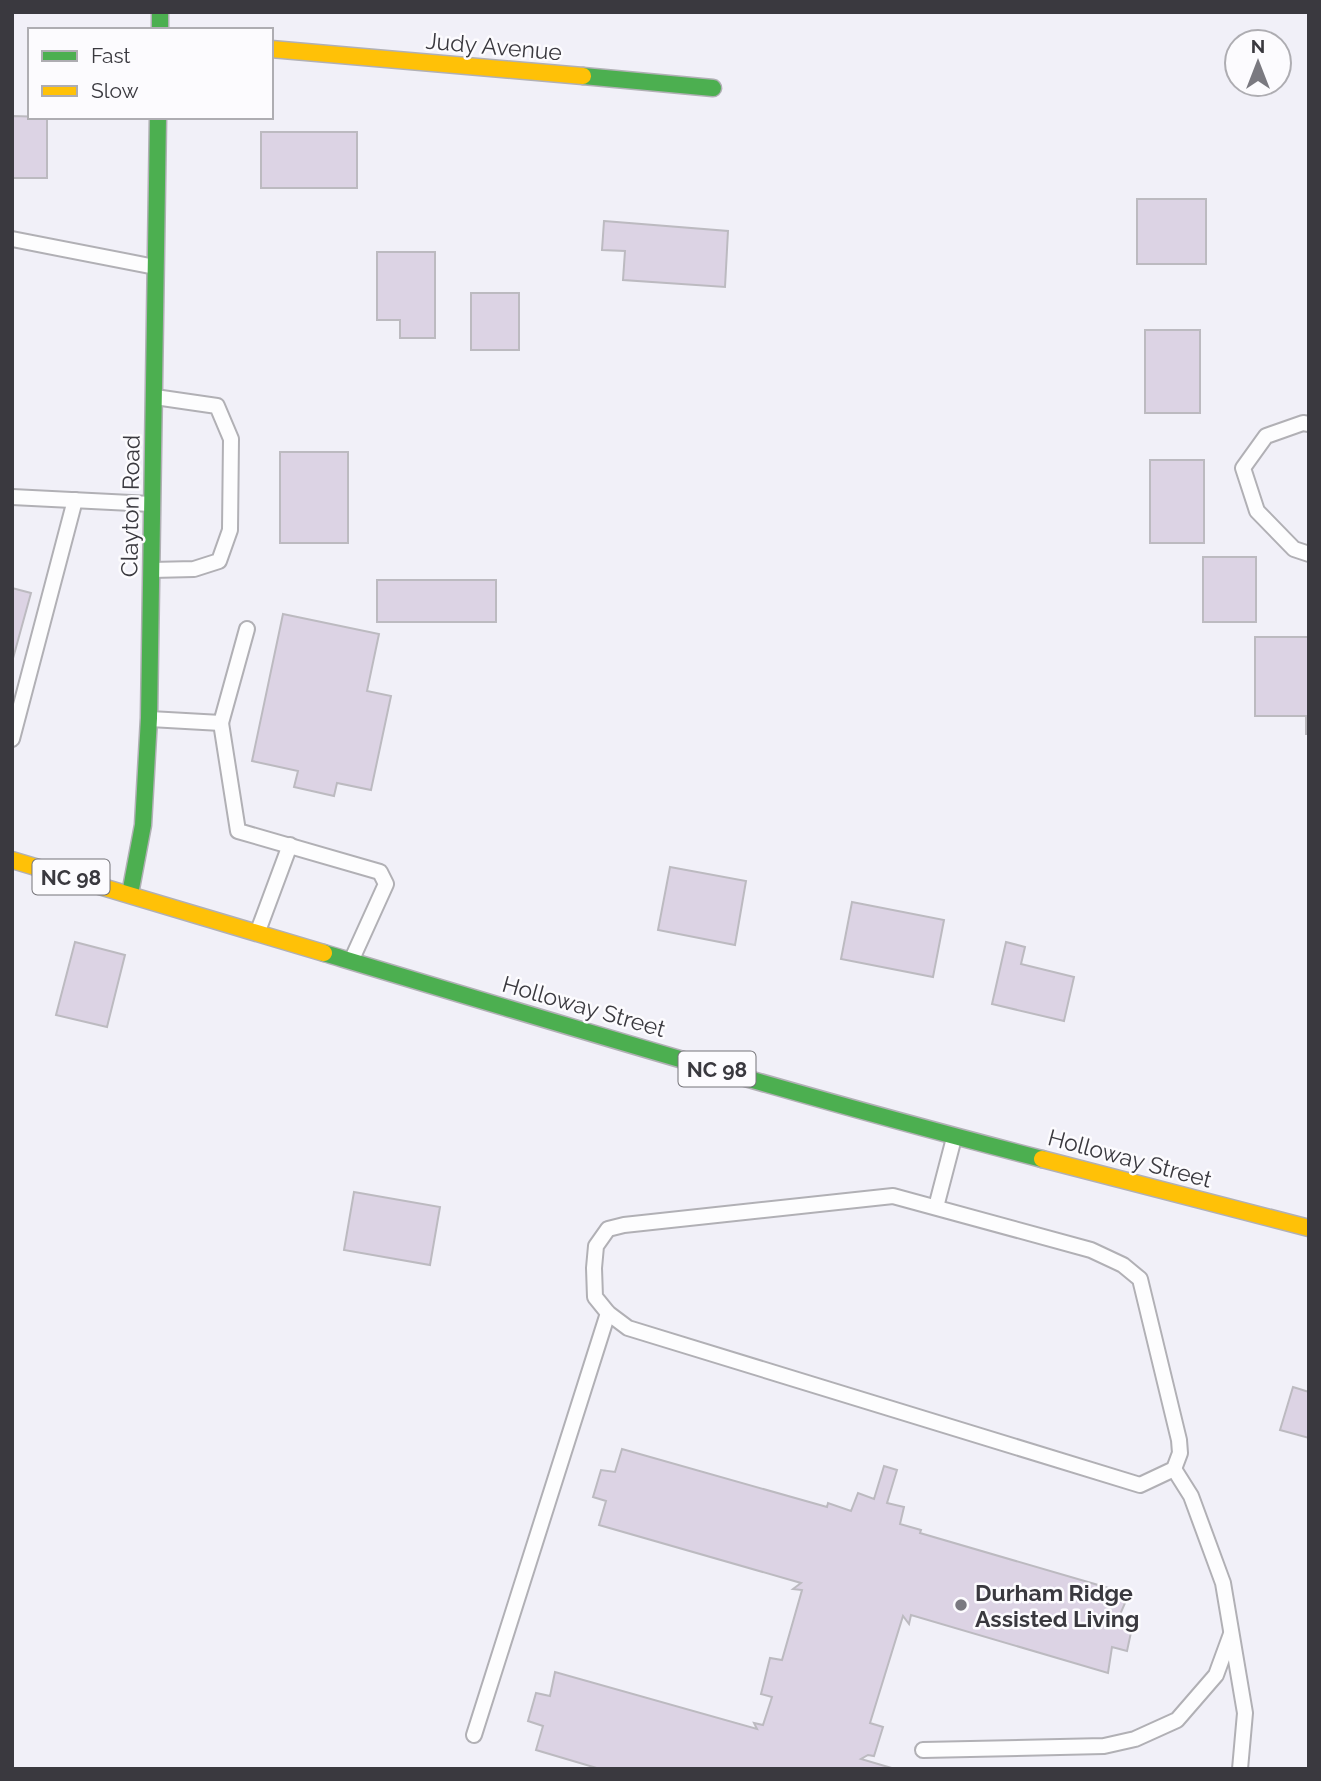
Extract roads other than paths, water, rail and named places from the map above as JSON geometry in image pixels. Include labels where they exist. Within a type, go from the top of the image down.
[{"type":"main road","name":"Judy Avenue","points":[[273,49],[713,89]]},
{"type":"main road","name":"Clayton Road","points":[[130,894],[143,825],[149,718],[158,119]]},
{"type":"main road","name":"Holloway Street","points":[[12,860],[955,1137],[1309,1228]]},
{"type":"lane","points":[[12,239],[156,268]]},
{"type":"lane","points":[[152,570],[194,569],[219,561],[230,530],[231,439],[217,406],[154,397]]},
{"type":"lane","points":[[1309,424],[1303,423],[1266,436],[1243,468],[1257,511],[1294,549],[1309,554]]},
{"type":"lane","points":[[12,497],[153,504]]},
{"type":"lane","points":[[12,739],[75,500]]},
{"type":"lane","points":[[247,629],[221,723],[238,831],[380,872],[386,884],[351,961]]},
{"type":"lane","points":[[149,718],[221,723]]},
{"type":"lane","points":[[257,932],[290,845]]},
{"type":"lane","points":[[936,1207],[955,1137]]},
{"type":"lane","points":[[892,1196],[936,1207],[1091,1250],[1123,1265],[1140,1279],[1179,1440],[1180,1453],[1174,1469],[1140,1485],[628,1328],[608,1313],[595,1297],[596,1246],[608,1229],[624,1225],[892,1196]]},
{"type":"lane","points":[[474,1735],[608,1313]]},
{"type":"lane","points":[[1174,1469],[1191,1496],[1223,1583],[1245,1713],[1240,1769]]},
{"type":"lane","points":[[923,1750],[1104,1746],[1135,1739],[1177,1720],[1216,1675],[1231,1634]]},
{"type":"place","name":"Durham Ridge Assisted Living","points":[[961,1605]]}]
